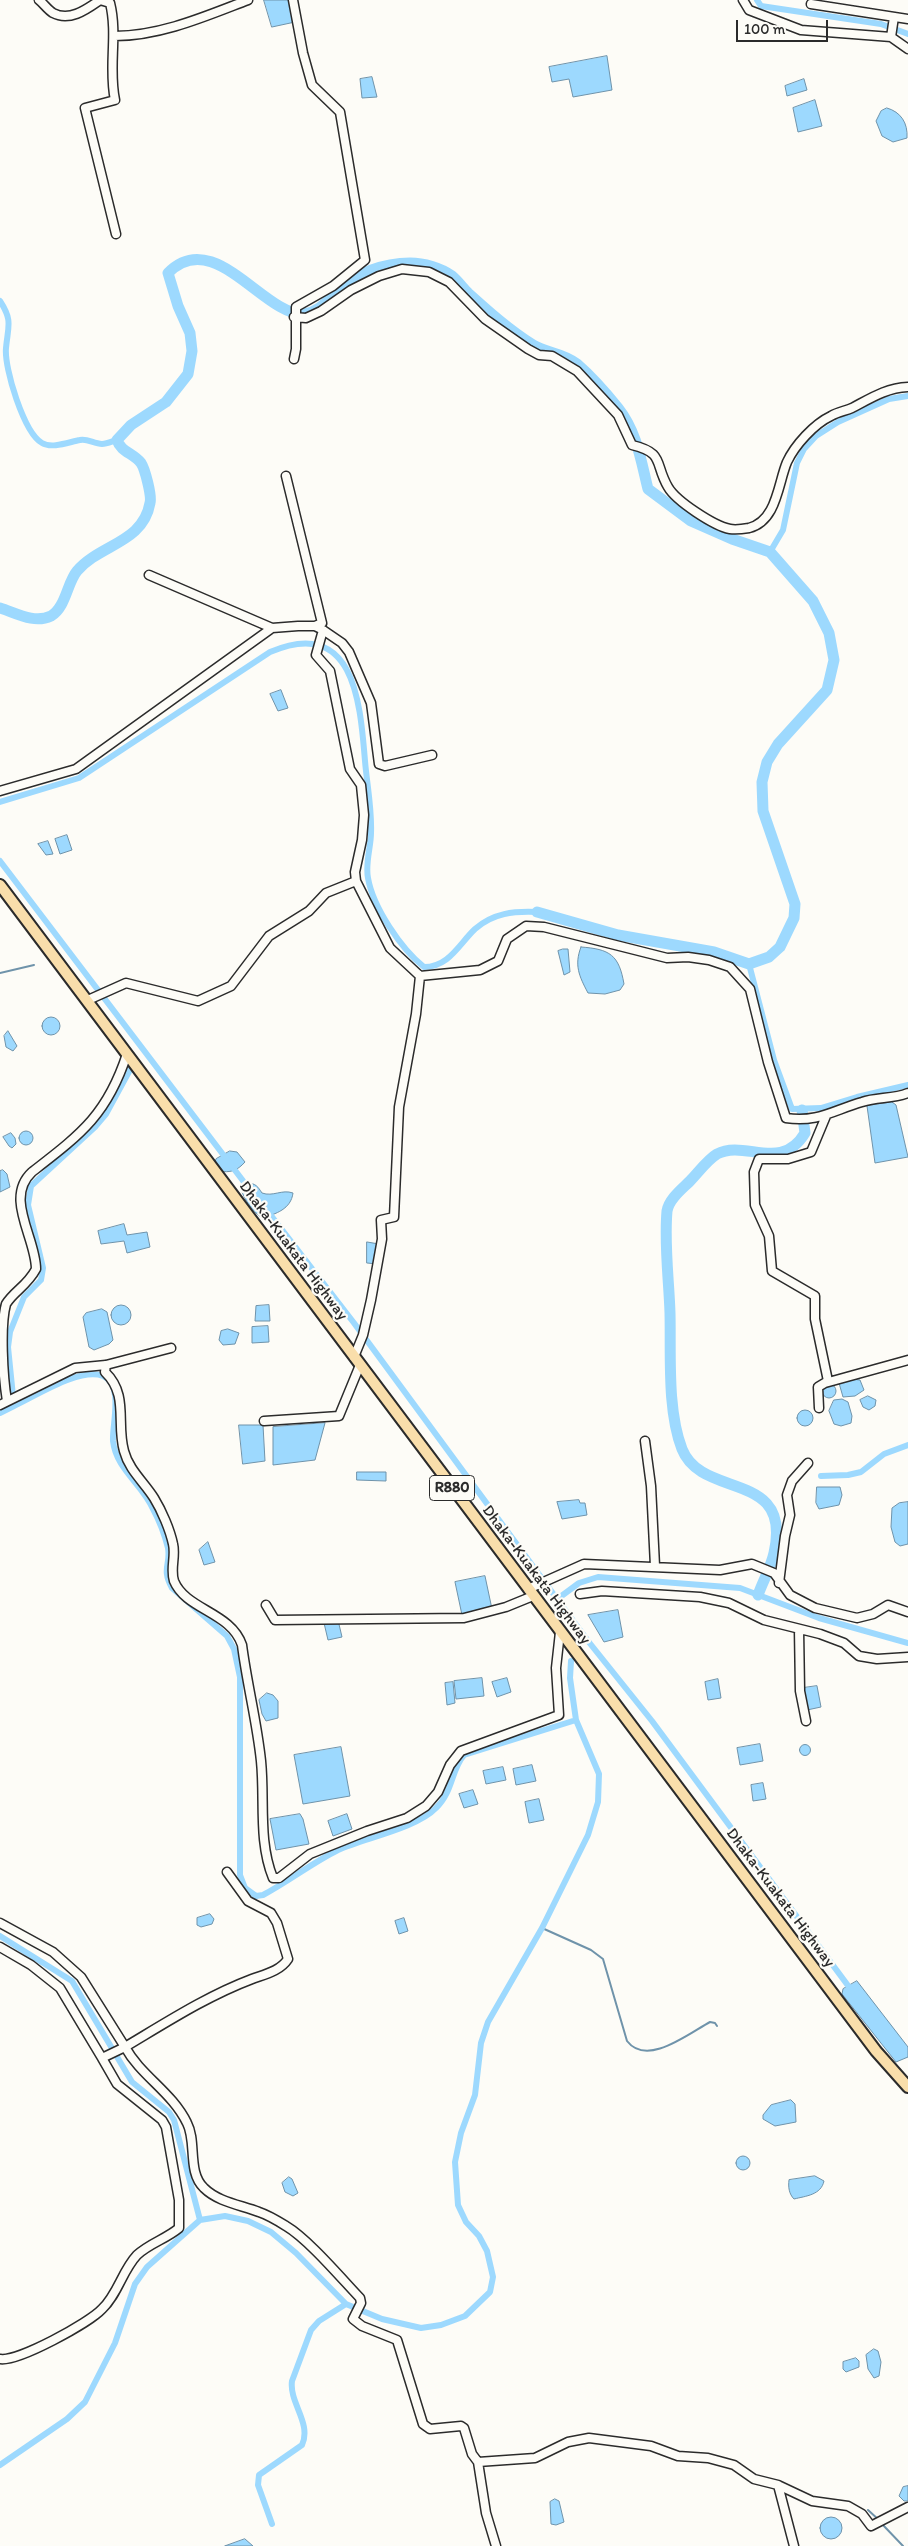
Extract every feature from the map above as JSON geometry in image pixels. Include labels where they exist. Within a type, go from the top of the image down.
[{"type":"main road","name":"Dhaka-Kuakata Highway","points":[[0,886],[88,1000],[876,2051],[908,2087]]},
{"type":"street","points":[[39,0],[52,13],[66,15],[83,12],[100,0],[110,3],[115,36],[111,86],[115,100],[86,108],[116,234]]},
{"type":"street","points":[[115,36],[136,36],[167,28],[248,0]]},
{"type":"street","points":[[293,0],[303,54],[312,85],[340,112],[365,260],[333,286],[296,306],[294,317],[296,349],[294,359]]},
{"type":"street","points":[[743,0],[749,10],[801,30],[891,37],[908,49]]},
{"type":"street","points":[[811,4],[908,19]]},
{"type":"street","points":[[891,37],[894,16]]},
{"type":"street","points":[[294,317],[306,318],[321,311],[351,290],[379,276],[402,269],[429,272],[449,282],[485,319],[528,349],[539,355],[552,356],[577,371],[618,415],[632,445],[650,449],[655,455],[669,489],[694,510],[731,529],[754,526],[767,514],[780,489],[787,462],[810,431],[830,416],[853,407],[866,399],[894,388],[908,388]]},
{"type":"street","points":[[149,575],[272,628],[322,624],[286,476]]},
{"type":"street","points":[[315,626],[342,643],[360,673],[371,704],[379,764],[385,766],[432,755]]},
{"type":"street","points":[[0,791],[76,769],[272,628]]},
{"type":"street","points":[[323,630],[316,655],[330,671],[350,769],[361,786],[364,815],[362,840],[355,872],[356,881],[390,948],[420,976],[480,970],[498,961],[507,939],[526,926],[570,932],[596,941],[668,958],[688,957],[709,960],[730,967],[750,989],[768,1062],[786,1118],[799,1120],[826,1116],[861,1102],[908,1093]]},
{"type":"street","points":[[88,1000],[126,983],[198,1001],[231,986],[269,936],[309,911],[326,893],[356,881]]},
{"type":"street","points":[[264,1422],[339,1416],[357,1361],[371,1300],[382,1239],[381,1220],[394,1217],[399,1106],[416,1014],[420,976]]},
{"type":"street","points":[[127,1054],[114,1088],[98,1116],[32,1172],[23,1182],[20,1195],[36,1268],[24,1287],[6,1303],[0,1323],[4,1403],[75,1368],[106,1365],[171,1348]]},
{"type":"street","points":[[825,1383],[828,1381],[826,1364],[815,1319],[815,1296],[772,1271],[769,1236],[755,1205],[754,1172],[759,1159],[788,1159],[811,1152],[826,1116]]},
{"type":"street","points":[[819,1408],[818,1387],[825,1383],[908,1360]]},
{"type":"street","points":[[106,1365],[105,1372],[114,1381],[121,1400],[121,1436],[126,1456],[134,1473],[155,1499],[173,1544],[175,1584],[187,1597],[224,1620],[239,1637],[242,1645],[256,1716],[261,1762],[261,1819],[264,1842],[273,1878],[279,1878],[310,1854],[407,1818],[421,1810],[438,1792],[450,1765],[461,1751],[559,1715],[556,1668],[560,1632]]},
{"type":"street","points":[[645,1441],[652,1486],[655,1566]]},
{"type":"street","points":[[780,1583],[785,1536],[790,1515],[787,1495],[792,1481],[808,1463]]},
{"type":"street","points":[[266,1605],[275,1620],[464,1618],[506,1607],[584,1564],[720,1570],[752,1564],[774,1573],[790,1595],[802,1603],[840,1615],[857,1618],[873,1614],[888,1605],[908,1612]]},
{"type":"street","points":[[580,1594],[602,1590],[700,1597],[729,1603],[764,1620],[844,1643],[859,1656],[877,1658],[908,1657]]},
{"type":"street","points":[[799,1629],[800,1691],[806,1721]]},
{"type":"street","points":[[106,2057],[201,2002],[233,1986],[278,1969],[288,1959],[277,1923],[271,1913],[248,1901],[227,1872]]},
{"type":"street","points":[[0,1923],[53,1952],[81,1977],[123,2048],[136,2064],[161,2088],[183,2116],[191,2133],[195,2171],[202,2187],[218,2198],[261,2212],[289,2227],[360,2298],[361,2302],[353,2318],[362,2326],[397,2340],[423,2424],[430,2429],[461,2426],[464,2428],[472,2454],[478,2462],[486,2513],[496,2546]]},
{"type":"street","points":[[0,1947],[30,1965],[60,1988],[106,2057],[117,2084],[162,2120],[166,2128],[179,2200],[179,2228],[148,2245],[136,2257],[127,2268],[102,2310],[41,2346],[16,2358],[0,2359]]},
{"type":"street","points":[[478,2462],[535,2458],[568,2442],[589,2438],[651,2446],[678,2456],[708,2458],[734,2465],[754,2479],[778,2485],[812,2501],[830,2502],[855,2509],[871,2526],[908,2507]]},
{"type":"street","points":[[778,2485],[794,2546]]},
{"type":"water","points":[[264,0],[289,0],[295,22],[272,27]]},
{"type":"water","points":[[607,56],[612,90],[573,97],[569,79],[552,82],[549,67]]},
{"type":"water","points":[[372,77],[377,97],[362,98],[360,79]]},
{"type":"water","points":[[804,79],[807,90],[787,96],[785,86]]},
{"type":"water","points":[[815,100],[822,126],[798,132],[793,108]]},
{"type":"water","points":[[887,108],[896,112],[903,119],[907,138],[893,142],[882,136],[876,121],[881,111]]},
{"type":"water","points":[[281,690],[288,708],[278,711],[270,694]]},
{"type":"water","points":[[67,835],[72,850],[60,854],[55,839]]},
{"type":"water","points":[[48,841],[53,854],[46,855],[38,844]]},
{"type":"water","points":[[581,947],[606,952],[616,960],[624,984],[620,990],[605,994],[588,993],[578,970]]},
{"type":"water","points":[[568,949],[570,972],[564,975],[558,951]]},
{"type":"water","points":[[51,1017],[57,1020],[60,1026],[57,1032],[51,1035],[45,1032],[42,1026],[45,1020]]},
{"type":"water","points":[[8,1031],[17,1046],[13,1051],[6,1047],[4,1036]]},
{"type":"water","points":[[892,1102],[896,1105],[908,1157],[875,1163],[867,1106]]},
{"type":"water","points":[[26,1131],[31,1133],[33,1138],[31,1143],[26,1145],[21,1143],[19,1138],[21,1133]]},
{"type":"water","points":[[11,1133],[15,1138],[16,1144],[12,1148],[3,1137]]},
{"type":"water","points":[[230,1151],[237,1152],[245,1162],[233,1171],[219,1171],[214,1164],[216,1159]]},
{"type":"water","points":[[3,1170],[7,1174],[10,1187],[0,1192],[0,1171]]},
{"type":"water","points":[[247,1183],[255,1185],[262,1193],[266,1194],[293,1193],[292,1199],[282,1210],[262,1218],[251,1208],[245,1199],[240,1185]]},
{"type":"water","points":[[124,1224],[127,1235],[147,1232],[150,1247],[127,1253],[124,1241],[101,1244],[98,1231]]},
{"type":"water","points":[[367,1242],[379,1244],[377,1264],[367,1263]]},
{"type":"water","points":[[121,1305],[128,1308],[131,1315],[128,1322],[121,1325],[114,1322],[111,1315],[114,1308]]},
{"type":"water","points":[[269,1305],[270,1321],[255,1321],[256,1306]]},
{"type":"water","points":[[102,1309],[107,1312],[113,1340],[109,1344],[94,1350],[89,1347],[83,1317],[86,1313]]},
{"type":"water","points":[[268,1326],[269,1342],[252,1343],[252,1327]]},
{"type":"water","points":[[228,1329],[239,1333],[235,1344],[223,1345],[219,1340],[221,1331]]},
{"type":"water","points":[[851,1379],[860,1380],[864,1390],[855,1396],[843,1397],[839,1383]]},
{"type":"water","points":[[826,1384],[832,1384],[836,1391],[832,1398],[826,1398],[822,1394],[822,1388]]},
{"type":"water","points":[[868,1396],[876,1400],[875,1406],[869,1410],[863,1407],[860,1400]]},
{"type":"water","points":[[842,1399],[848,1402],[852,1416],[851,1423],[841,1426],[834,1424],[829,1411],[834,1400]]},
{"type":"water","points":[[805,1410],[811,1412],[813,1418],[811,1424],[805,1426],[799,1424],[797,1418],[799,1412]]},
{"type":"water","points":[[325,1423],[315,1460],[273,1465],[273,1427]]},
{"type":"water","points":[[239,1425],[263,1425],[265,1461],[243,1464]]},
{"type":"water","points":[[357,1472],[386,1472],[386,1481],[357,1480]]},
{"type":"water","points":[[817,1487],[840,1487],[842,1495],[839,1505],[819,1509],[816,1503]]},
{"type":"water","points":[[579,1500],[580,1503],[585,1503],[587,1515],[562,1519],[557,1502]]},
{"type":"water","points":[[908,1502],[908,1544],[900,1546],[895,1542],[891,1527],[892,1508],[899,1503]]},
{"type":"water","points":[[208,1542],[215,1562],[204,1565],[199,1550]]},
{"type":"water","points":[[485,1576],[492,1609],[462,1615],[455,1582]]},
{"type":"water","points":[[618,1610],[623,1637],[604,1642],[588,1615]]},
{"type":"water","points":[[338,1620],[342,1637],[328,1640],[324,1623]]},
{"type":"water","points":[[482,1678],[484,1696],[456,1699],[454,1681]]},
{"type":"water","points":[[507,1678],[511,1692],[497,1697],[492,1682]]},
{"type":"water","points":[[718,1679],[721,1698],[708,1700],[705,1682]]},
{"type":"water","points":[[453,1682],[455,1703],[447,1705],[445,1683]]},
{"type":"water","points":[[817,1686],[821,1707],[807,1710],[803,1688]]},
{"type":"water","points":[[267,1693],[273,1695],[278,1701],[278,1718],[266,1721],[262,1714],[259,1700]]},
{"type":"water","points":[[760,1744],[763,1761],[740,1765],[737,1748]]},
{"type":"water","points":[[805,1744],[811,1750],[805,1756],[799,1750]]},
{"type":"water","points":[[341,1747],[350,1796],[303,1804],[294,1755]]},
{"type":"water","points":[[532,1765],[536,1781],[516,1785],[513,1769]]},
{"type":"water","points":[[503,1767],[506,1780],[486,1784],[483,1771]]},
{"type":"water","points":[[763,1783],[766,1799],[753,1801],[751,1785]]},
{"type":"water","points":[[473,1790],[478,1804],[464,1808],[459,1794]]},
{"type":"water","points":[[539,1799],[544,1820],[529,1823],[525,1802]]},
{"type":"water","points":[[300,1814],[309,1844],[276,1850],[270,1819]]},
{"type":"water","points":[[347,1814],[352,1829],[333,1836],[328,1821]]},
{"type":"water","points":[[210,1914],[214,1919],[212,1924],[201,1927],[197,1925],[197,1918]]},
{"type":"water","points":[[404,1918],[408,1931],[399,1934],[395,1921]]},
{"type":"water","points":[[857,1981],[908,2047],[908,2057],[896,2062],[842,1994],[843,1989]]},
{"type":"water","points":[[791,2100],[795,2104],[796,2122],[775,2126],[763,2119],[763,2115],[771,2105]]},
{"type":"water","points":[[740,2156],[746,2156],[750,2163],[746,2170],[740,2170],[736,2166],[736,2160]]},
{"type":"water","points":[[815,2176],[824,2181],[820,2189],[812,2194],[794,2199],[789,2190],[789,2180]]},
{"type":"water","points":[[289,2177],[292,2179],[298,2193],[293,2196],[285,2192],[282,2183]]},
{"type":"water","points":[[874,2349],[878,2351],[881,2362],[879,2376],[874,2378],[868,2369],[866,2355]]},
{"type":"water","points":[[856,2358],[859,2361],[859,2367],[846,2372],[843,2369],[843,2362]]},
{"type":"water","points":[[908,2486],[908,2501],[904,2501],[899,2496],[903,2487]]},
{"type":"water","points":[[555,2499],[559,2501],[564,2522],[556,2525],[551,2524],[550,2502]]},
{"type":"water","points":[[831,2517],[841,2524],[842,2528],[835,2538],[831,2539],[821,2532],[820,2528],[827,2518]]},
{"type":"water","points":[[245,2539],[253,2546],[225,2546]]},
{"type":"waterway","points":[[757,0],[761,6],[881,24],[908,34]]},
{"type":"waterway","points":[[0,608],[38,619],[51,616],[60,607],[77,571],[86,562],[130,535],[139,527],[146,516],[150,503],[149,489],[141,463],[124,450],[117,440],[131,425],[166,402],[188,374],[192,351],[190,333],[178,306],[168,273],[185,261],[203,260],[221,266],[272,302],[289,311],[304,314],[319,308],[353,279],[381,267],[400,263],[415,263],[432,266],[448,273],[483,307],[516,333],[538,348],[572,360],[599,385],[618,408],[630,427],[638,447],[648,489],[691,521],[732,539],[770,552],[813,601],[829,633],[834,660],[827,690],[778,744],[767,762],[762,782],[763,811],[795,904],[794,918],[780,947],[769,957],[749,964],[714,952],[618,935],[537,912]]},
{"type":"waterway","points":[[0,301],[8,319],[6,348],[8,370],[22,414],[35,437],[46,445],[83,440],[102,444],[117,440]]},
{"type":"waterway","points":[[770,552],[783,530],[797,463],[804,449],[816,436],[838,422],[889,399],[908,396]]},
{"type":"waterway","points":[[0,802],[79,778],[270,652],[298,644],[320,645],[336,655],[347,670],[355,691],[360,714],[371,815],[371,838],[367,867],[368,878],[376,902],[397,939],[424,967],[433,966],[453,954],[475,929],[489,919],[504,914],[537,912]]},
{"type":"waterway","points":[[0,861],[250,1190]]},
{"type":"waterway","points":[[749,964],[774,1060],[792,1109],[821,1108],[908,1085]]},
{"type":"waterway","points":[[0,973],[34,965]]},
{"type":"waterway","points":[[0,1413],[14,1406],[8,1347],[10,1332],[24,1297],[41,1280],[43,1268],[28,1205],[31,1186],[95,1127],[106,1114],[131,1068]]},
{"type":"waterway","points":[[758,1595],[774,1553],[776,1527],[770,1508],[759,1497],[707,1475],[692,1465],[682,1449],[677,1434],[671,1382],[666,1237],[667,1211],[670,1202],[676,1195],[717,1154],[728,1150],[774,1153],[785,1151],[795,1145],[805,1133],[802,1110]]},
{"type":"waterway","points":[[266,1209],[354,1323],[588,1641],[652,1721],[852,1991]]},
{"type":"waterway","points":[[14,1406],[58,1384],[82,1375],[93,1374],[103,1376],[113,1388],[115,1396],[113,1441],[115,1451],[124,1468],[143,1492],[160,1523],[168,1548],[167,1576],[172,1588],[227,1636],[234,1649],[240,1677],[240,1875],[245,1888],[256,1896],[263,1895],[338,1850],[404,1827],[427,1815],[442,1802],[464,1755],[576,1720]]},
{"type":"waterway","points":[[821,1476],[848,1475],[861,1472],[884,1454],[908,1445]]},
{"type":"waterway","points":[[556,1600],[579,1583],[598,1577],[740,1588],[819,1618],[908,1643]]},
{"type":"waterway","points":[[0,1936],[72,1981],[132,2082],[169,2112],[174,2120],[200,2220],[225,2216],[248,2221],[271,2232],[296,2253],[346,2304],[382,2319],[421,2328],[441,2325],[465,2316],[490,2292],[493,2277],[487,2251],[479,2236],[466,2222],[458,2205],[455,2162],[461,2133],[475,2095],[481,2043],[488,2022],[542,1928],[588,1835],[598,1802],[599,1774],[576,1720],[570,1678],[571,1661]]},
{"type":"waterway","points":[[542,1928],[591,1950],[603,1959],[627,2041],[635,2048],[645,2051],[656,2050],[668,2046],[710,2022],[715,2023],[717,2026]]},
{"type":"waterway","points":[[0,2465],[67,2419],[85,2402],[115,2343],[135,2284],[147,2267],[200,2220]]},
{"type":"waterway","points":[[272,2524],[258,2485],[259,2475],[302,2445],[304,2429],[294,2397],[292,2381],[311,2330],[319,2321],[346,2304]]},
{"type":"waterway","points":[[868,2510],[879,2520]]},
{"type":"waterway","points":[[882,2524],[903,2546]]}]
